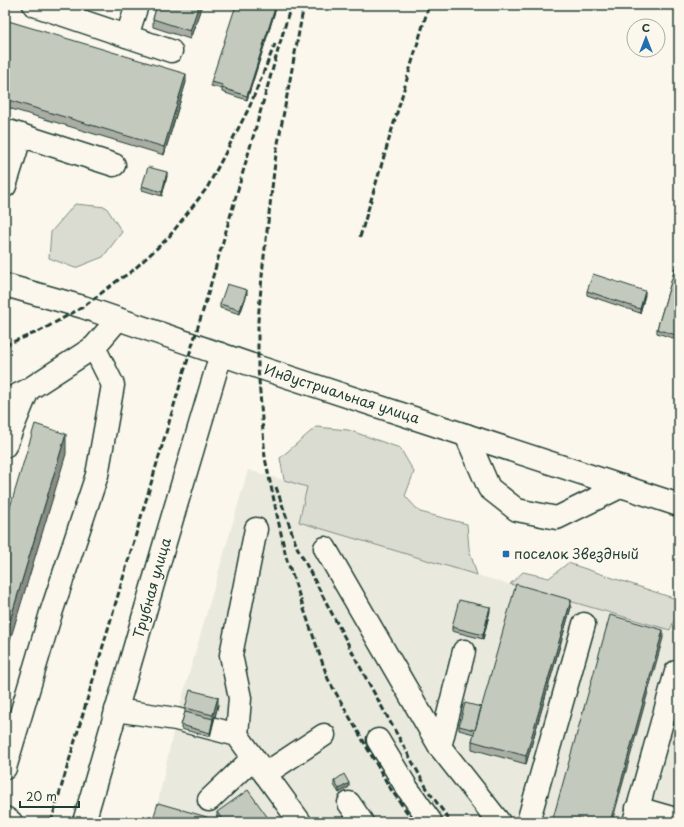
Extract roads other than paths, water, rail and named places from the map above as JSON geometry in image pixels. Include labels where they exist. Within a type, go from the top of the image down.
[{"type":"main road","points":[[34,5],[171,51]]},
{"type":"main road","points":[[127,36],[137,5]]},
{"type":"main road","points":[[5,186],[13,132],[114,165]]},
{"type":"main road","name":"Индустриальная улица","points":[[5,285],[83,307],[679,505]]},
{"type":"main road","points":[[5,401],[28,390],[94,347],[118,319]]},
{"type":"main road","points":[[5,768],[51,613],[97,475],[113,385],[94,347]]},
{"type":"main road","name":"Трубная улица","points":[[84,822],[221,354]]},
{"type":"main road","points":[[5,446],[28,390]]},
{"type":"main road","points":[[466,435],[489,488],[517,510],[558,518],[622,486]]},
{"type":"main road","points":[[256,529],[231,655],[240,698],[237,735],[300,822]]},
{"type":"main road","points":[[325,548],[440,747],[499,822]]},
{"type":"main road","points":[[528,822],[584,624]]},
{"type":"main road","points":[[440,747],[464,651]]},
{"type":"main road","points":[[676,672],[636,815],[679,820]]},
{"type":"main road","points":[[116,710],[176,720],[237,735]]},
{"type":"main road","points":[[209,800],[259,766],[324,735]]},
{"type":"main road","points":[[378,740],[407,788],[431,822]]},
{"type":"main road","points":[[349,803],[362,822]]},
{"type":"main road","points":[[5,818],[11,822]]},
{"type":"railway","points":[[51,822],[205,304],[291,5]]},
{"type":"railway","points":[[304,5],[276,154],[258,321],[258,367],[265,458],[286,557],[328,679],[390,788],[414,822]]},
{"type":"railway","points":[[360,237],[429,5]]},
{"type":"railway","points":[[5,345],[40,331],[83,307],[121,278],[130,273],[168,238],[207,188],[249,108],[275,44]]},
{"type":"railway","points":[[276,487],[297,547],[367,680],[429,792],[451,822]]},
{"type":"place","name":"поселок Звездный","points":[[506,554]]}]
